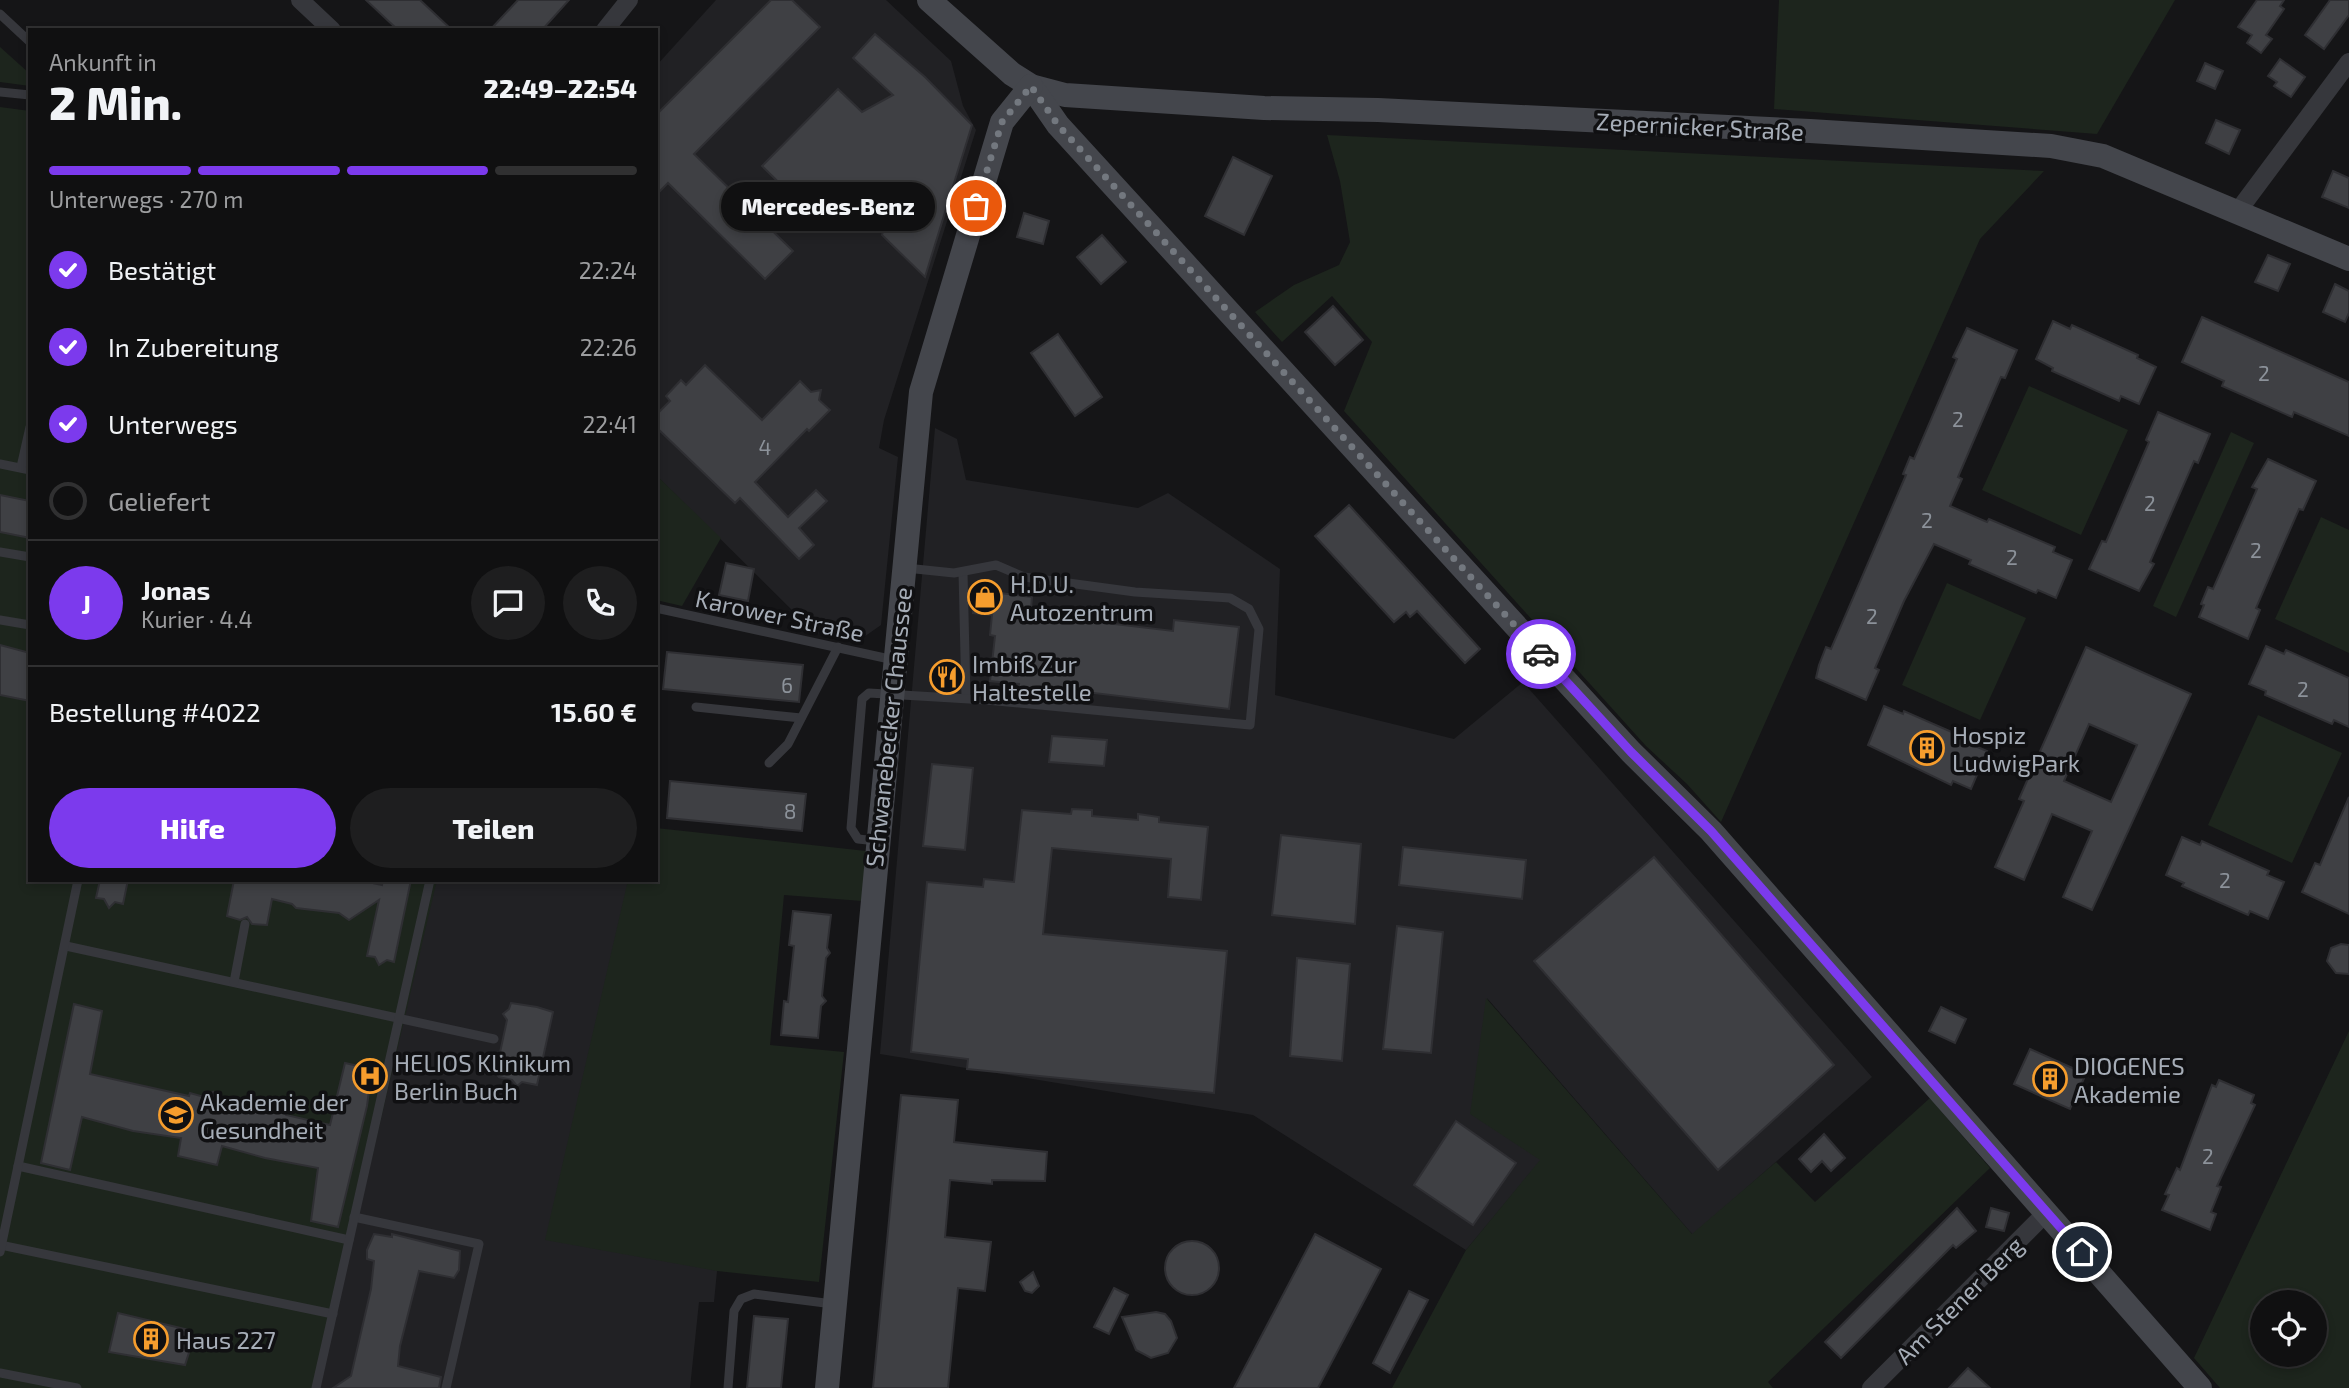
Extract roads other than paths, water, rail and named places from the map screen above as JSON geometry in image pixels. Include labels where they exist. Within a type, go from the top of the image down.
[{"type":"main road","points":[[929,0],[988,55],[1031,86],[1058,125],[1631,752],[1711,831],[2200,1388]]},
{"type":"main road","name":"Zepernicker Straße","points":[[1031,86],[1087,98],[1810,131],[2051,146],[2103,156],[2349,259]]},
{"type":"main road","name":"Schwanebecker Chaussee","points":[[827,1388],[914,454],[925,373],[1000,128],[1031,86]]},
{"type":"street","points":[[300,0],[330,28]]},
{"type":"street","points":[[607,28],[629,0]]},
{"type":"street","points":[[2238,211],[2349,62]]},
{"type":"street","name":"Am Stener Berg","points":[[1871,1388],[2047,1212]]},
{"type":"lane","points":[[0,14],[28,40]]},
{"type":"lane","points":[[0,92],[28,95]]},
{"type":"lane","points":[[0,464],[25,468],[28,443]]},
{"type":"lane","points":[[0,553],[28,557]]},
{"type":"lane","points":[[892,693],[1250,725],[1259,629],[1249,609],[1230,598],[1135,592],[1036,579],[996,565],[963,572],[904,568]]},
{"type":"lane","points":[[963,572],[967,698]]},
{"type":"lane","name":"Karower Straße","points":[[658,608],[895,660]]},
{"type":"lane","points":[[0,620],[28,625]]},
{"type":"lane","points":[[769,763],[788,744],[838,647]]},
{"type":"lane","points":[[696,707],[801,718]]},
{"type":"lane","points":[[78,882],[0,1247],[333,1314]]},
{"type":"lane","points":[[316,1388],[430,882]]},
{"type":"lane","points":[[234,982],[245,924]]},
{"type":"lane","points":[[66,946],[494,1039]]},
{"type":"lane","points":[[18,1166],[349,1240]]},
{"type":"lane","points":[[354,1217],[479,1244],[446,1388]]},
{"type":"lane","points":[[728,1388],[734,1311],[741,1299],[754,1294],[834,1304]]},
{"type":"lane","points":[[0,1373],[77,1388]]},
{"type":"place","name":"Mercedes-Benz","points":[[976,206]]},
{"type":"place","name":"H.D.U. Autozentrum","points":[[985,597]]},
{"type":"place","name":"Imbiß Zur Haltestelle","points":[[947,677]]},
{"type":"place","name":"Hospiz LudwigPark","points":[[1927,748]]},
{"type":"place","name":"HELIOS Klinikum Berlin Buch","points":[[370,1076]]},
{"type":"place","name":"DIOGENES Akademie","points":[[2050,1079]]},
{"type":"place","name":"Akademie der Gesundheit","points":[[176,1115]]},
{"type":"place","name":"Haus 227","points":[[151,1339]]}]
